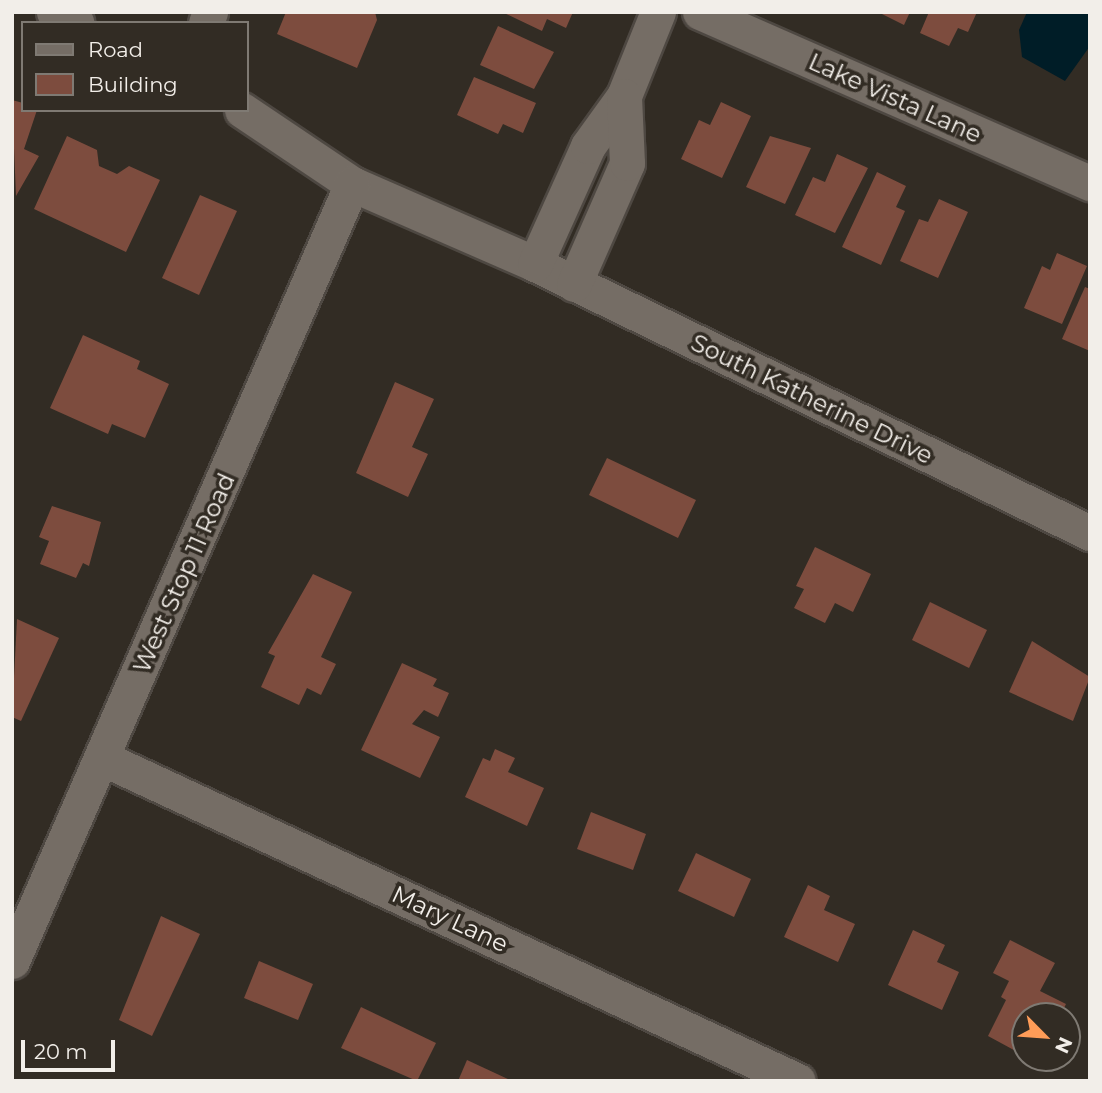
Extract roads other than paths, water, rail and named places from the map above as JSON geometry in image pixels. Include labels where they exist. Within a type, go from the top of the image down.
[{"type":"street","points":[[54,12],[73,21]]},
{"type":"street","points":[[535,264],[588,146],[624,96],[658,12]]},
{"type":"street","name":"Lake Vista Lane","points":[[700,12],[1090,183]]},
{"type":"street","points":[[575,284],[627,163],[624,96]]},
{"type":"street","name":"South Katherine Drive","points":[[245,112],[352,184],[535,264],[1090,533]]},
{"type":"street","name":"West Stop 11 Road","points":[[12,961],[352,184]]},
{"type":"street","name":"Mary Lane","points":[[102,758],[798,1081]]},
{"type":"water","points":[[1027,12],[1090,12],[1090,46],[1065,81],[1022,57],[1019,30]]}]
